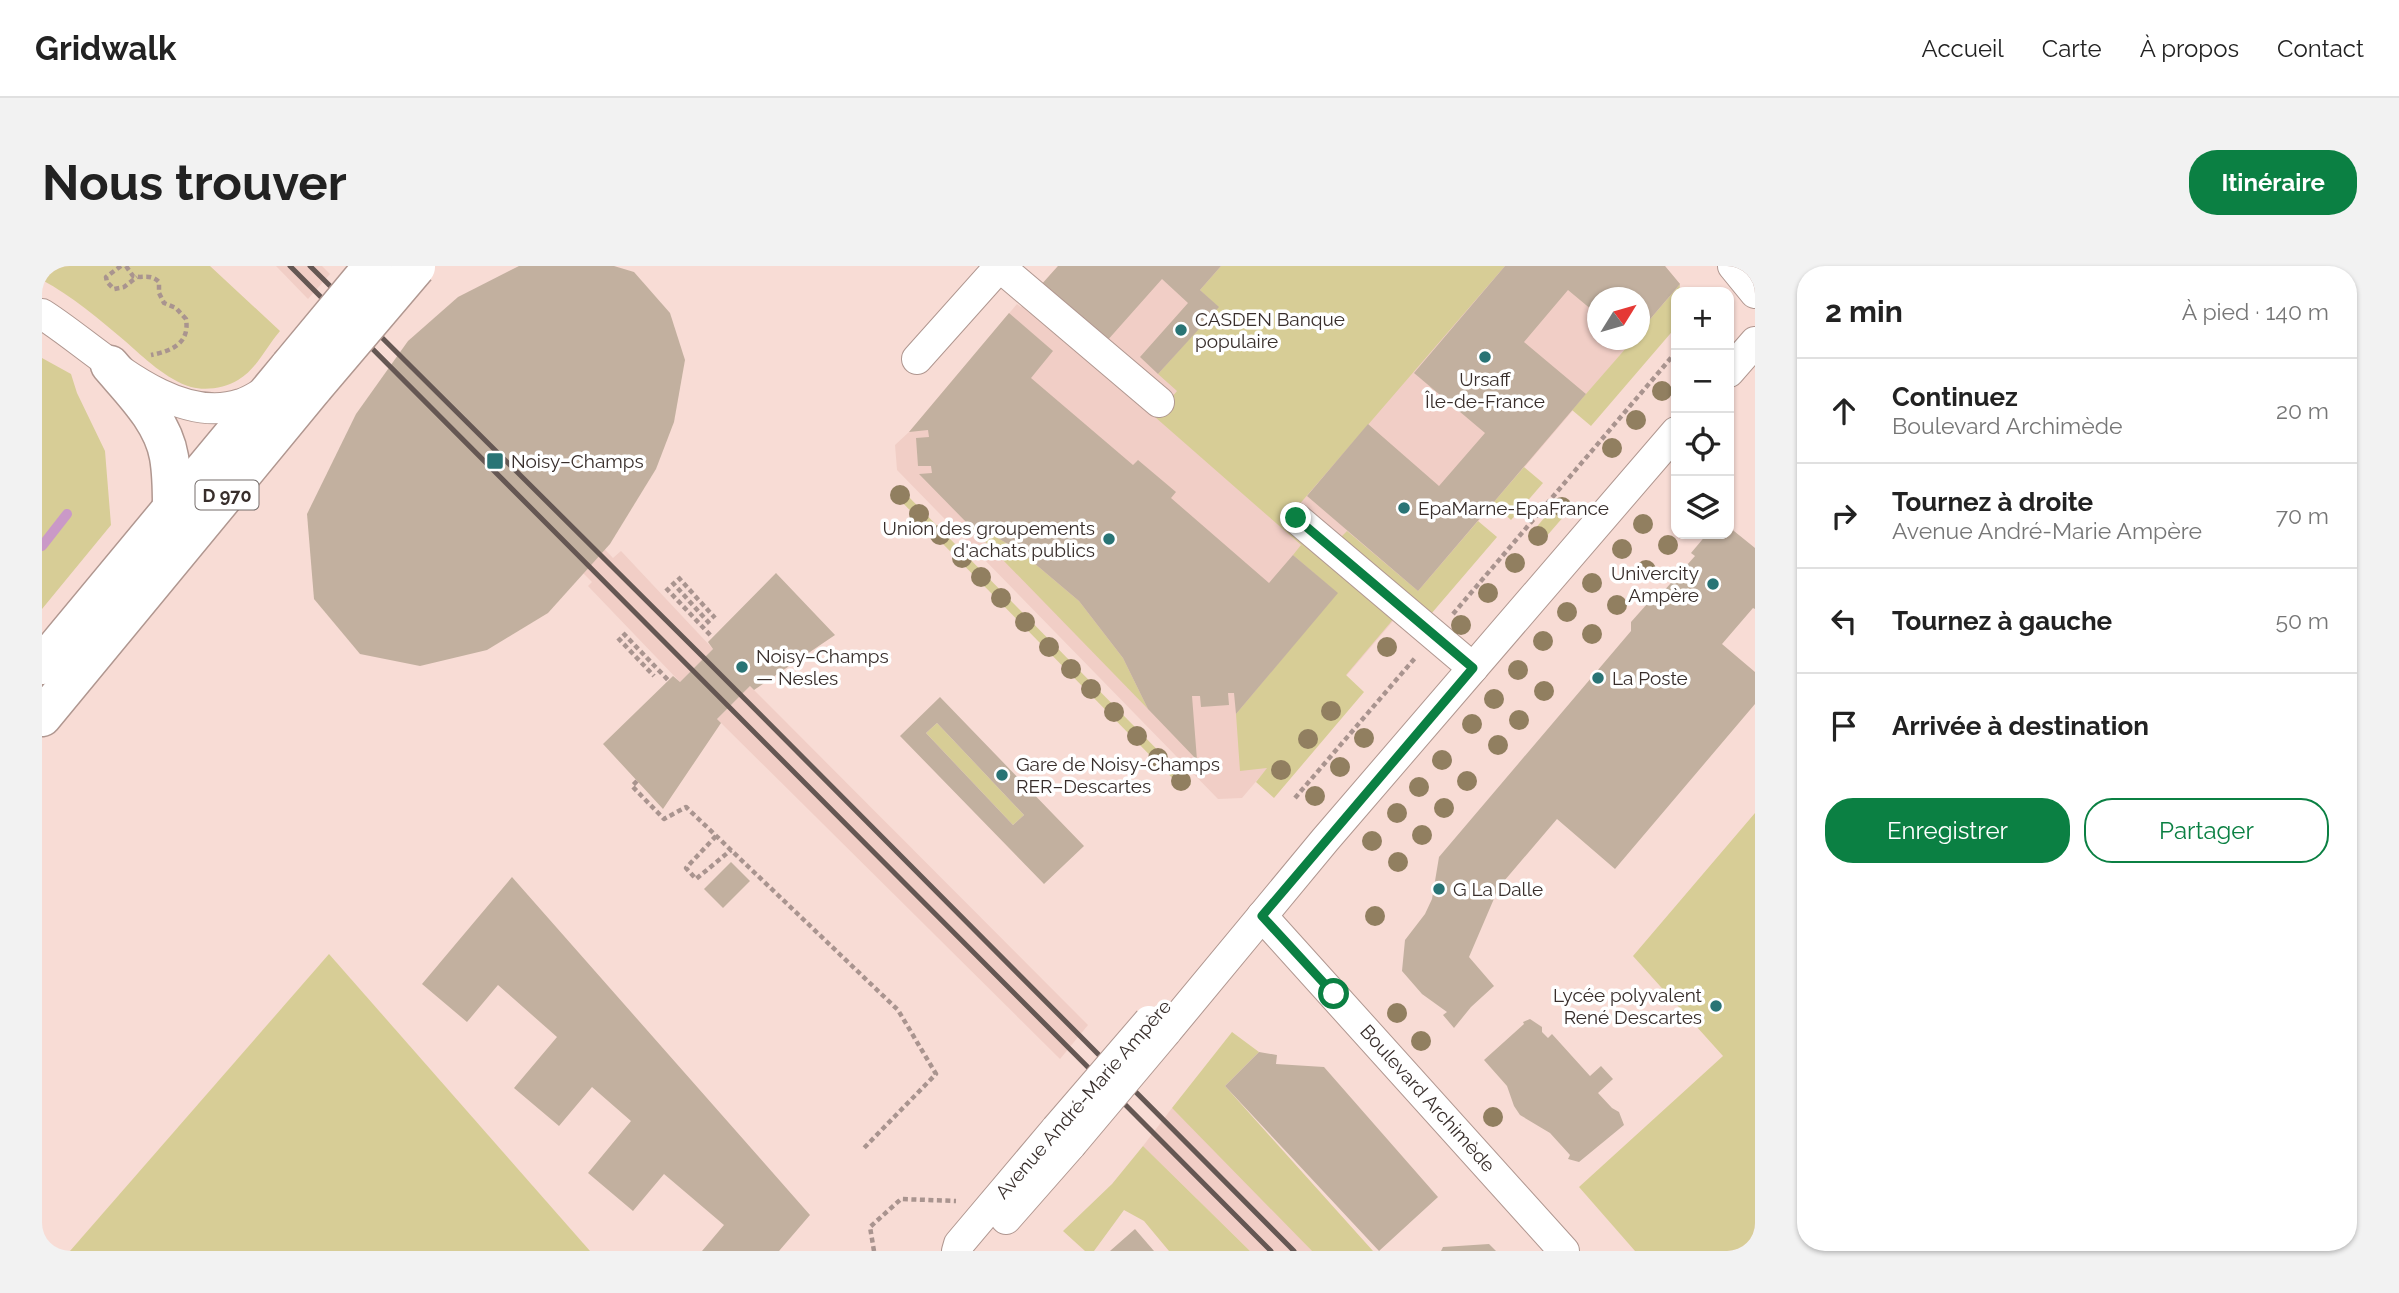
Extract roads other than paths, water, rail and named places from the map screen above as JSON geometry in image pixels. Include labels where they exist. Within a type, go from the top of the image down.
[{"type":"main road","name":"D 970","points":[[42,717],[292,381],[373,266]]},
{"type":"main road","name":"D 970","points":[[292,381],[417,267]]},
{"type":"main road","points":[[124,361],[145,406],[163,436],[172,475],[172,508]]},
{"type":"main road","points":[[42,665],[172,508],[292,381]]},
{"type":"street","points":[[917,359],[1000,266],[1159,402]]},
{"type":"street","points":[[1733,266],[1755,293]]},
{"type":"street","points":[[42,314],[124,361],[155,393],[188,404],[207,407],[241,404],[292,381]]},
{"type":"street","points":[[1734,366],[1755,342]]},
{"type":"street","name":"Avenue André-Marie Ampère","points":[[957,1251],[959,1244],[1063,1137],[1159,1025],[1222,964],[1671,438]]},
{"type":"street","points":[[1296,518],[1473,668]]},
{"type":"street","name":"Boulevard Archimède","points":[[1262,916],[1564,1251]]},
{"type":"street","name":"Avenue André-Marie Ampère","points":[[979,1251],[1063,1137]]},
{"type":"waterway","points":[[42,546],[67,514]]},
{"type":"railway","points":[[290,266],[1271,1251]]},
{"type":"railway","points":[[310,266],[1294,1251]]},
{"type":"place","name":"CASDEN Banque populaire","points":[[1181,330]]},
{"type":"place","name":"Ursaff Île-de-France","points":[[1485,357]]},
{"type":"place","name":"Noisy–Champs","points":[[495,461]]},
{"type":"place","name":"EpaMarne-EpaFrance","points":[[1404,508]]},
{"type":"place","name":"Union des groupements d'achats publics","points":[[1109,539]]},
{"type":"place","name":"Univercity Ampère","points":[[1713,584]]},
{"type":"place","name":"Noisy–Champs — Nesles","points":[[742,667]]},
{"type":"place","name":"La Poste","points":[[1598,678]]},
{"type":"place","name":"Gare de Noisy-Champs RER–Descartes","points":[[1002,775]]},
{"type":"place","name":"G La Dalle","points":[[1439,889]]},
{"type":"place","name":"Lycée polyvalent René Descartes","points":[[1716,1006]]}]
